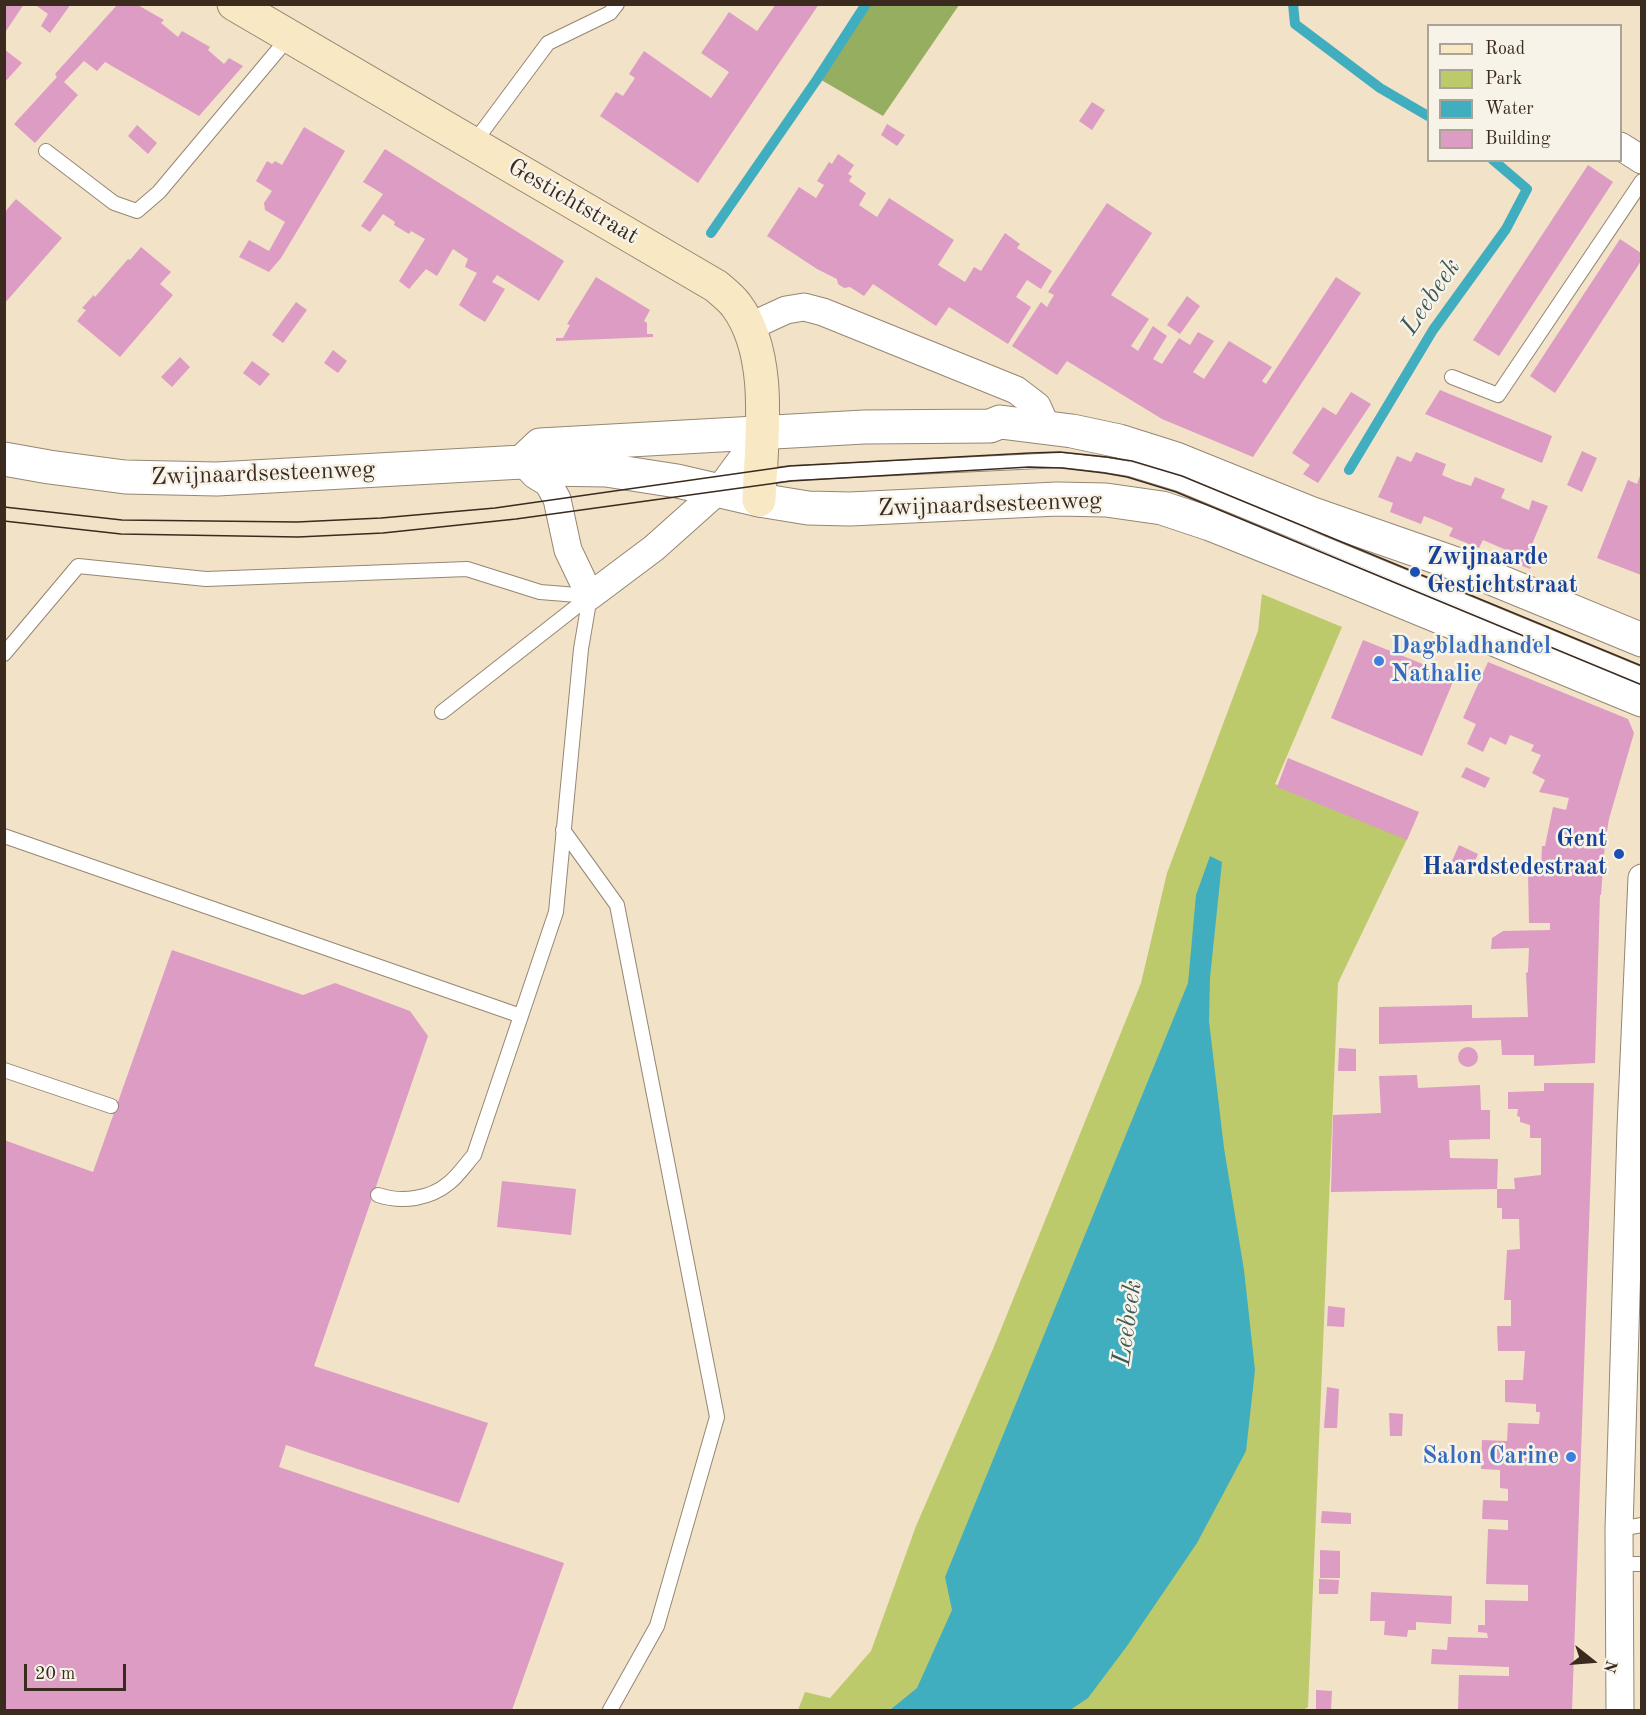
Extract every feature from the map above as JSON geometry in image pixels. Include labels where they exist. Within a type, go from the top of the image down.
[{"type":"main road","name":"Gestichtstraat","points":[[234,4],[716,286],[736,305],[749,327],[758,352],[761,380],[759,488]]},
{"type":"street","points":[[1622,147],[1641,160]]},
{"type":"street","points":[[749,327],[786,310],[804,307],[823,312],[1016,390],[1036,405],[1047,428]]},
{"type":"street","points":[[761,432],[719,490],[654,548],[590,596],[568,550],[557,499],[548,483],[535,475],[522,462],[540,445],[761,432],[864,427],[990,426],[1000,422],[1047,428],[1119,441],[1176,459],[1310,513],[1462,566],[1641,640]]},
{"type":"street","name":"Zwijnaardsesteenweg","points":[[4,459],[125,477],[217,479],[522,462],[543,469],[606,470],[719,490],[759,488],[808,508],[850,509],[1058,499],[1106,500],[1162,508],[1210,524],[1338,575],[1641,700]]},
{"type":"street","points":[[1620,1710],[1630,1564],[1641,878]]},
{"type":"lane","points":[[473,144],[548,43],[610,13],[616,4]]},
{"type":"lane","points":[[46,151],[114,203],[137,211],[159,192],[289,37]]},
{"type":"lane","points":[[1452,377],[1498,395],[1641,181]]},
{"type":"lane","points":[[759,488],[790,473],[1030,460],[1084,462],[1130,469],[1179,484],[1641,675]]},
{"type":"lane","points":[[4,654],[78,566],[206,579],[467,569],[540,592],[590,596]]},
{"type":"lane","points":[[442,712],[590,596]]},
{"type":"lane","points":[[378,1195],[390,1199],[422,1198],[449,1183],[474,1155],[556,912],[581,649],[590,596]]},
{"type":"lane","points":[[563,830],[617,905],[717,1417],[657,1626],[610,1710]]},
{"type":"lane","points":[[4,836],[521,1016]]},
{"type":"lane","points":[[4,1070],[111,1106]]},
{"type":"green space","points":[[863,5],[959,5],[883,116],[818,78]]},
{"type":"green space","points":[[1262,594],[1342,627],[1275,784],[1408,837],[1338,983],[1308,1707],[1303,1710],[798,1710],[805,1692],[830,1698],[871,1651],[916,1526],[993,1349],[1141,983],[1167,873],[1258,631]]},
{"type":"water","points":[[1210,856],[1222,862],[1210,978],[1209,1021],[1224,1148],[1244,1270],[1255,1370],[1246,1451],[1197,1543],[1127,1646],[1088,1698],[1070,1710],[890,1710],[917,1688],[952,1610],[945,1577],[1188,983],[1196,895]]},
{"type":"building","points":[[4,4],[24,4],[4,34]]},
{"type":"building","points":[[34,4],[71,4],[50,33],[41,26],[48,14]]},
{"type":"building","points":[[118,4],[136,4],[164,20],[161,23],[178,37],[182,31],[210,47],[208,50],[224,64],[229,58],[243,66],[199,116],[105,62],[97,71],[84,61],[64,82],[78,95],[35,143],[14,124]]},
{"type":"building","points":[[776,4],[819,4],[698,183],[600,116],[616,92],[623,96],[635,78],[629,74],[644,51],[711,98],[729,72],[701,53],[729,12],[757,31]]},
{"type":"building","points":[[4,49],[22,63],[4,83]]},
{"type":"building","points":[[1092,102],[1105,110],[1092,130],[1079,121]]},
{"type":"building","points":[[887,124],[905,135],[897,146],[881,135]]},
{"type":"building","points":[[137,125],[157,143],[148,154],[128,136]]},
{"type":"building","points":[[304,127],[345,151],[281,258],[269,272],[239,257],[249,240],[269,251],[285,222],[265,210],[264,203],[272,191],[256,181],[267,161],[272,164],[275,161],[282,165]]},
{"type":"building","points":[[385,149],[564,261],[539,301],[497,275],[492,282],[505,289],[485,322],[459,305],[477,273],[465,267],[468,259],[453,249],[437,276],[426,269],[409,289],[399,281],[425,239],[411,231],[409,234],[394,225],[395,222],[383,214],[370,232],[361,226],[383,194],[363,182]]},
{"type":"building","points":[[838,154],[854,165],[848,174],[852,176],[849,181],[866,193],[859,205],[877,217],[889,198],[954,240],[938,265],[965,282],[974,267],[981,271],[1005,233],[1020,244],[1017,248],[1052,271],[1041,289],[1027,280],[1016,297],[1031,307],[1008,344],[949,307],[936,326],[873,284],[864,296],[850,287],[844,288],[838,284],[837,279],[817,269],[767,236],[799,187],[816,198],[824,185],[817,181],[829,162],[832,164]]},
{"type":"building","points":[[1588,165],[1613,182],[1499,356],[1473,340]]},
{"type":"building","points":[[16,199],[62,238],[4,304],[4,213]]},
{"type":"building","points":[[1107,203],[1152,233],[1111,295],[1149,319],[1131,346],[1138,351],[1153,326],[1167,336],[1153,359],[1162,364],[1179,338],[1190,345],[1198,332],[1214,341],[1193,372],[1204,379],[1229,341],[1272,367],[1262,381],[1266,384],[1336,277],[1361,293],[1253,457],[1162,419],[1067,361],[1057,375],[1012,346],[1041,302],[1047,307],[1054,295],[1048,292]]},
{"type":"building","points":[[1620,239],[1641,253],[1641,261],[1555,393],[1530,376]]},
{"type":"building","points":[[141,247],[171,272],[160,284],[173,295],[120,357],[77,321],[86,310],[82,308],[93,295],[95,297]]},
{"type":"building","points":[[596,277],[650,310],[644,321],[647,323],[647,334],[653,334],[653,337],[556,341],[556,338],[563,338],[570,325],[567,324]]},
{"type":"building","points":[[1187,296],[1200,306],[1180,334],[1167,325]]},
{"type":"building","points":[[296,302],[307,310],[283,343],[272,335]]},
{"type":"building","points":[[333,350],[347,361],[338,373],[324,363]]},
{"type":"building","points":[[180,357],[190,367],[172,387],[161,377]]},
{"type":"building","points":[[252,361],[270,374],[260,386],[243,373]]},
{"type":"building","points":[[1440,390],[1552,436],[1542,463],[1425,414]]},
{"type":"building","points":[[1351,392],[1371,404],[1318,483],[1303,474],[1310,465],[1292,453],[1323,407],[1336,415]]},
{"type":"building","points":[[1582,451],[1597,458],[1582,492],[1567,485]]},
{"type":"building","points":[[1416,452],[1446,464],[1442,475],[1456,481],[1471,486],[1475,477],[1505,489],[1501,498],[1529,510],[1532,500],[1548,506],[1530,549],[1537,552],[1530,569],[1508,560],[1511,552],[1483,540],[1479,548],[1449,536],[1453,528],[1439,522],[1424,516],[1421,524],[1390,512],[1393,503],[1378,497],[1397,456],[1411,462]]},
{"type":"building","points":[[1641,473],[1641,575],[1597,558],[1628,480],[1637,484]]},
{"type":"building","points":[[1363,640],[1455,677],[1422,756],[1331,718]]},
{"type":"building","points":[[1488,662],[1628,719],[1634,733],[1609,819],[1605,843],[1600,895],[1595,1063],[1534,1066],[1534,1055],[1502,1055],[1501,1040],[1379,1044],[1379,1007],[1472,1005],[1472,1018],[1528,1017],[1526,973],[1528,972],[1529,948],[1491,949],[1492,938],[1503,931],[1550,930],[1550,923],[1529,923],[1528,873],[1541,870],[1542,846],[1545,846],[1553,807],[1566,810],[1569,798],[1539,792],[1545,780],[1532,773],[1541,755],[1531,751],[1534,745],[1510,735],[1506,745],[1490,737],[1483,752],[1467,744],[1476,724],[1463,718]]},
{"type":"building","points":[[1288,758],[1419,812],[1407,840],[1277,787]]},
{"type":"building","points":[[1466,767],[1490,778],[1485,788],[1461,777]]},
{"type":"building","points":[[1459,845],[1478,854],[1471,870],[1452,861]]},
{"type":"building","points":[[172,950],[303,995],[335,983],[410,1011],[428,1036],[314,1366],[488,1423],[459,1503],[286,1445],[279,1467],[564,1563],[512,1710],[4,1710],[4,1140],[93,1172]]},
{"type":"building","points":[[1464,1047],[1472,1047],[1478,1053],[1478,1061],[1472,1067],[1464,1067],[1458,1061],[1458,1053]]},
{"type":"building","points":[[1339,1048],[1356,1049],[1356,1071],[1338,1071]]},
{"type":"building","points":[[1417,1075],[1418,1088],[1480,1085],[1481,1110],[1490,1110],[1490,1139],[1449,1140],[1450,1158],[1498,1159],[1497,1189],[1331,1192],[1333,1115],[1381,1113],[1379,1076]]},
{"type":"building","points":[[1544,1083],[1594,1083],[1572,1710],[1458,1710],[1459,1675],[1509,1676],[1509,1667],[1431,1664],[1432,1649],[1447,1650],[1448,1637],[1488,1638],[1487,1633],[1478,1632],[1478,1625],[1485,1625],[1485,1600],[1528,1601],[1528,1585],[1486,1584],[1488,1529],[1508,1530],[1508,1520],[1482,1519],[1483,1500],[1508,1501],[1508,1489],[1500,1488],[1500,1470],[1481,1469],[1482,1440],[1507,1441],[1508,1423],[1539,1424],[1540,1412],[1536,1412],[1536,1404],[1505,1402],[1505,1380],[1523,1380],[1525,1351],[1498,1351],[1497,1326],[1511,1326],[1511,1300],[1504,1300],[1507,1250],[1520,1249],[1519,1219],[1502,1219],[1502,1208],[1497,1208],[1497,1189],[1515,1189],[1514,1178],[1541,1175],[1541,1138],[1530,1138],[1530,1125],[1520,1122],[1520,1117],[1517,1116],[1518,1109],[1508,1109],[1508,1092],[1544,1091]]},
{"type":"building","points":[[502,1181],[576,1189],[571,1235],[497,1227]]},
{"type":"building","points":[[1328,1306],[1345,1308],[1344,1327],[1327,1326]]},
{"type":"building","points":[[1327,1387],[1339,1389],[1337,1428],[1324,1428]]},
{"type":"building","points":[[1389,1413],[1403,1414],[1402,1436],[1390,1436]]},
{"type":"building","points":[[1322,1511],[1351,1513],[1351,1524],[1321,1523]]},
{"type":"building","points":[[1320,1550],[1340,1551],[1340,1578],[1320,1578]]},
{"type":"building","points":[[1319,1579],[1339,1580],[1338,1594],[1319,1594]]},
{"type":"building","points":[[1371,1592],[1452,1596],[1451,1624],[1416,1622],[1416,1630],[1408,1630],[1407,1637],[1384,1635],[1385,1621],[1370,1621]]},
{"type":"building","points":[[1316,1690],[1332,1691],[1331,1710],[1316,1710]]},
{"type":"waterway","points":[[711,233],[866,4]]},
{"type":"waterway","name":"Leebeek","points":[[1293,4],[1295,24],[1380,88],[1427,115]]},
{"type":"waterway","name":"Leebeek","points":[[1349,470],[1433,330],[1506,229],[1527,189],[1495,162]]},
{"type":"tram line","points":[[4,507],[122,520],[297,522],[381,518],[495,508],[790,466],[1060,452],[1132,461],[1182,476],[1642,666]]},
{"type":"tram line","points":[[4,521],[121,534],[298,537],[383,533],[516,519],[791,481],[1029,467],[1062,468],[1127,477],[1176,492],[1642,685]]},
{"type":"place","name":"Zwijnaarde Gestichtstraat","points":[[1415,572]]},
{"type":"place","name":"Dagbladhandel Nathalie","points":[[1379,661]]},
{"type":"place","name":"Gent Haardstedestraat","points":[[1619,854]]},
{"type":"place","name":"Salon Carine","points":[[1571,1457]]}]
